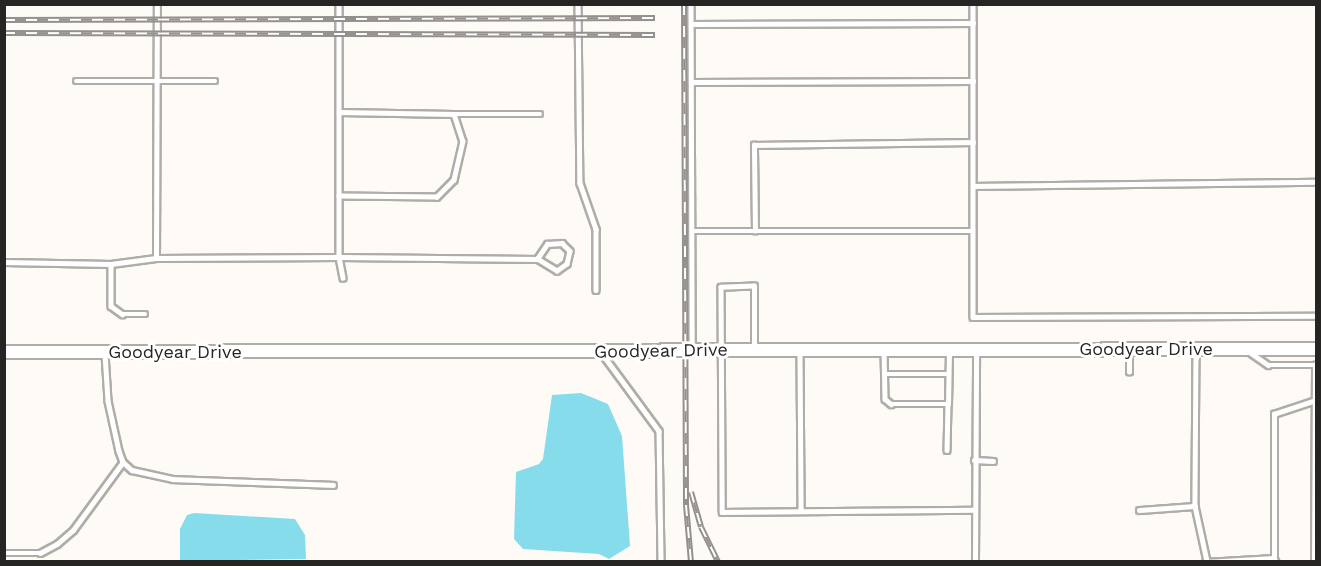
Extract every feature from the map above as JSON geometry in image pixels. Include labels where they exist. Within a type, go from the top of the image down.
[{"type":"street","name":"Goodyear Drive","points":[[4,352],[1317,349]]},
{"type":"lane","points":[[156,4],[156,258]]},
{"type":"lane","points":[[339,4],[339,257],[343,278]]},
{"type":"lane","points":[[579,4],[580,183],[596,229],[597,290]]},
{"type":"lane","points":[[691,4],[692,351]]},
{"type":"lane","points":[[974,4],[974,317],[1317,316]]},
{"type":"lane","points":[[691,24],[974,23]]},
{"type":"lane","points":[[76,81],[215,81]]},
{"type":"lane","points":[[692,82],[973,81]]},
{"type":"lane","points":[[339,112],[540,114]]},
{"type":"lane","points":[[339,196],[437,197],[453,180],[463,141],[454,114]]},
{"type":"lane","points":[[755,231],[754,145],[974,142]]},
{"type":"lane","points":[[974,186],[1317,182]]},
{"type":"lane","points":[[692,231],[974,231]]},
{"type":"lane","points":[[4,262],[111,264],[156,258],[537,259],[556,271],[567,264],[570,251],[562,243],[547,244],[537,259]]},
{"type":"lane","points":[[111,264],[111,306],[122,314],[145,314]]},
{"type":"lane","points":[[754,350],[754,286],[722,286],[722,512],[974,510]]},
{"type":"lane","points":[[1129,349],[1129,372]]},
{"type":"lane","points":[[1196,349],[1195,506],[1206,561],[1275,560],[1274,414],[1316,400]]},
{"type":"lane","points":[[1244,349],[1268,365],[1316,365],[1314,561]]},
{"type":"lane","points":[[800,350],[801,511]]},
{"type":"lane","points":[[885,350],[885,399],[891,404],[948,405]]},
{"type":"lane","points":[[947,450],[949,350]]},
{"type":"lane","points":[[975,561],[976,350]]},
{"type":"lane","points":[[104,352],[108,400],[123,462],[132,470],[173,479],[333,484]]},
{"type":"lane","points":[[601,352],[659,431],[660,561]]},
{"type":"lane","points":[[885,374],[948,374]]},
{"type":"lane","points":[[974,460],[993,461]]},
{"type":"lane","points":[[4,553],[40,553],[57,544],[73,530],[123,462]]},
{"type":"lane","points":[[1139,510],[1195,506]]},
{"type":"water","points":[[581,393],[608,404],[622,436],[630,546],[609,559],[599,554],[523,549],[514,539],[516,472],[539,464],[543,459],[552,395]]},
{"type":"water","points":[[194,513],[295,519],[305,535],[306,559],[180,561],[180,529],[187,515]]},
{"type":"railway","points":[[684,4],[686,505],[691,562]]},
{"type":"railway","points":[[4,20],[655,18]]},
{"type":"railway","points":[[4,33],[655,35]]},
{"type":"railway","points":[[691,492],[701,527],[718,562]]}]
